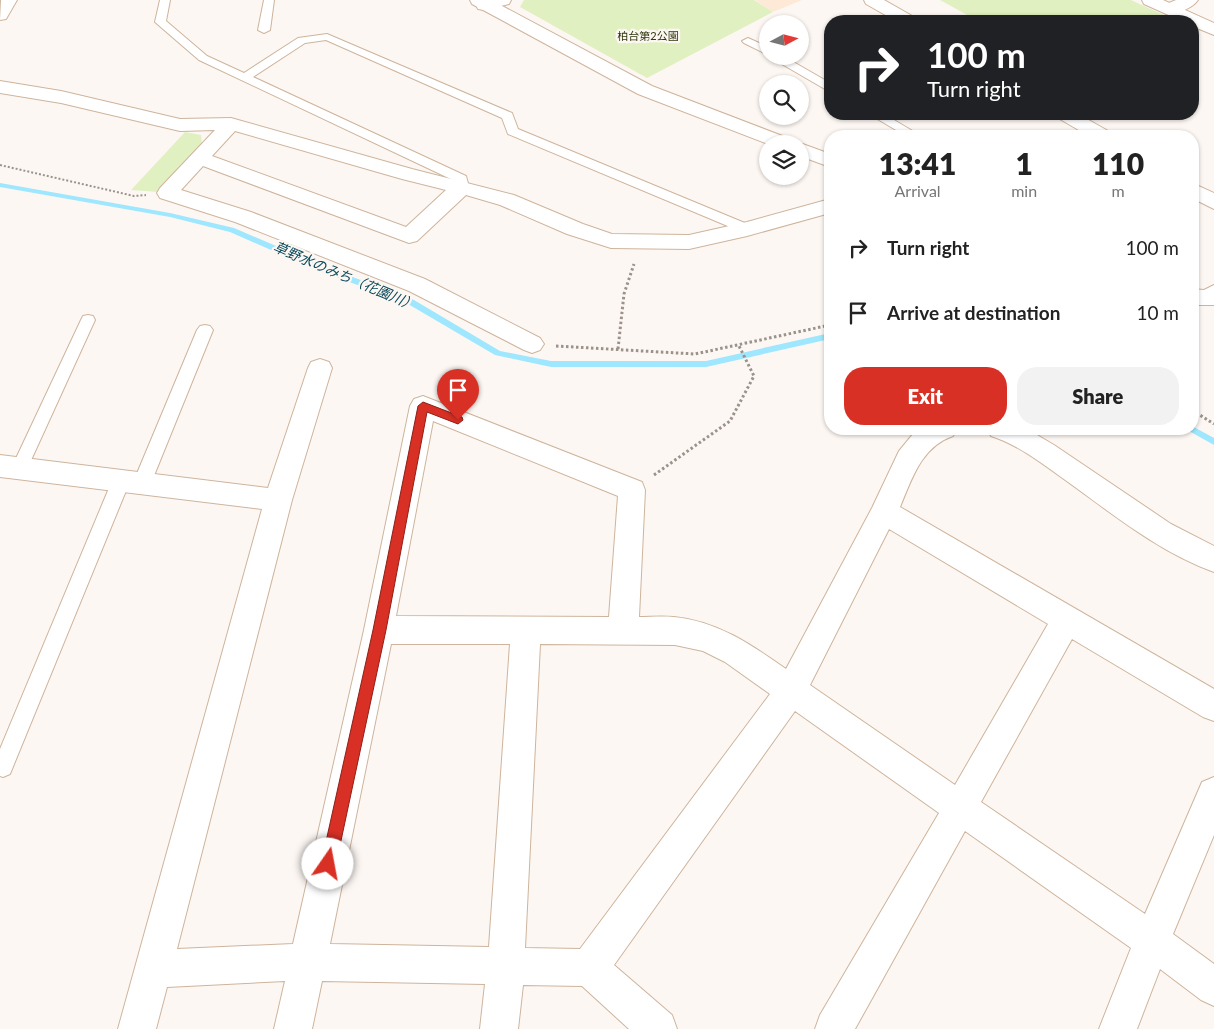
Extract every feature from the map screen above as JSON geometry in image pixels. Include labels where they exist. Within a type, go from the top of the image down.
[{"type":"street","points":[[0,16],[9,0]]},
{"type":"street","points":[[481,2],[503,0]]},
{"type":"street","points":[[872,0],[898,15]]},
{"type":"street","points":[[1150,0],[1183,15]]},
{"type":"street","points":[[1170,9],[1190,0]]},
{"type":"street","points":[[481,2],[645,90],[762,135]]},
{"type":"street","points":[[1199,23],[1214,30]]},
{"type":"street","points":[[0,87],[60,97],[180,125],[231,124],[408,175],[508,200],[611,241],[689,242],[747,229],[824,208]]},
{"type":"street","points":[[1075,120],[1093,130]]},
{"type":"street","points":[[231,124],[167,193],[243,217],[417,285],[532,344]]},
{"type":"street","points":[[809,153],[824,159]]},
{"type":"street","points":[[200,158],[409,236],[462,187]]},
{"type":"street","points":[[1199,193],[1214,202]]},
{"type":"street","points":[[1199,297],[1210,298],[1214,293]]},
{"type":"street","points":[[138,1029],[278,500],[320,368]]},
{"type":"street","points":[[293,1029],[380,630],[423,406],[632,490],[623,632]]},
{"type":"street","points":[[589,968],[791,691],[884,512],[908,458],[922,441],[931,435]]},
{"type":"street","points":[[1016,435],[1045,452],[1161,532],[1214,560]]},
{"type":"street","points":[[10,468],[278,500]]},
{"type":"street","points":[[884,512],[1214,706]]},
{"type":"street","points":[[834,1029],[1067,620]]},
{"type":"street","points":[[380,630],[675,631],[708,638],[736,652],[959,809],[1152,941],[1214,987]]},
{"type":"street","points":[[500,1029],[506,966],[526,631]]},
{"type":"street","points":[[1118,1029],[1152,941],[1214,794]]},
{"type":"street","points":[[154,969],[307,962],[589,968],[658,1029]]},
{"type":"lane","points":[[165,0],[160,22],[203,58],[461,179],[462,187]]},
{"type":"lane","points":[[264,30],[269,0]]},
{"type":"lane","points":[[244,78],[302,40],[327,37],[508,116],[512,131],[747,229]]},
{"type":"lane","points":[[748,42],[759,48]]},
{"type":"lane","points":[[790,65],[824,85]]},
{"type":"lane","points":[[886,120],[904,130]]},
{"type":"lane","points":[[10,468],[88,320]]},
{"type":"lane","points":[[3,767],[132,482],[205,330]]},
{"type":"path","points":[[0,165],[134,196],[167,193]]},
{"type":"path","points":[[618,349],[624,294],[641,242]]},
{"type":"path","points":[[532,344],[696,354],[824,326]]},
{"type":"path","points":[[632,490],[730,421],[754,376],[738,344]]},
{"type":"path","points":[[1199,414],[1214,424]]},
{"type":"shaded area","points":[[755,0],[802,0],[773,12]]},
{"type":"green space","name":"柏台第2公園","points":[[524,0],[754,0],[773,12],[767,15],[759,15],[759,19],[647,78],[520,7]]},
{"type":"green space","points":[[940,0],[1131,0],[1164,15],[967,15]]},
{"type":"green space","points":[[185,132],[201,135],[202,145],[158,192],[131,190]]},
{"type":"waterway","name":"草野水のみち（花園川）","points":[[0,185],[170,215],[232,230],[315,266],[411,302],[498,353],[551,364],[706,364],[824,337]]},
{"type":"waterway","name":"草野水のみち（花園川）","points":[[1199,433],[1214,442]]},
{"type":"route","points":[[328,864],[380,630],[423,406],[458,420]]}]
